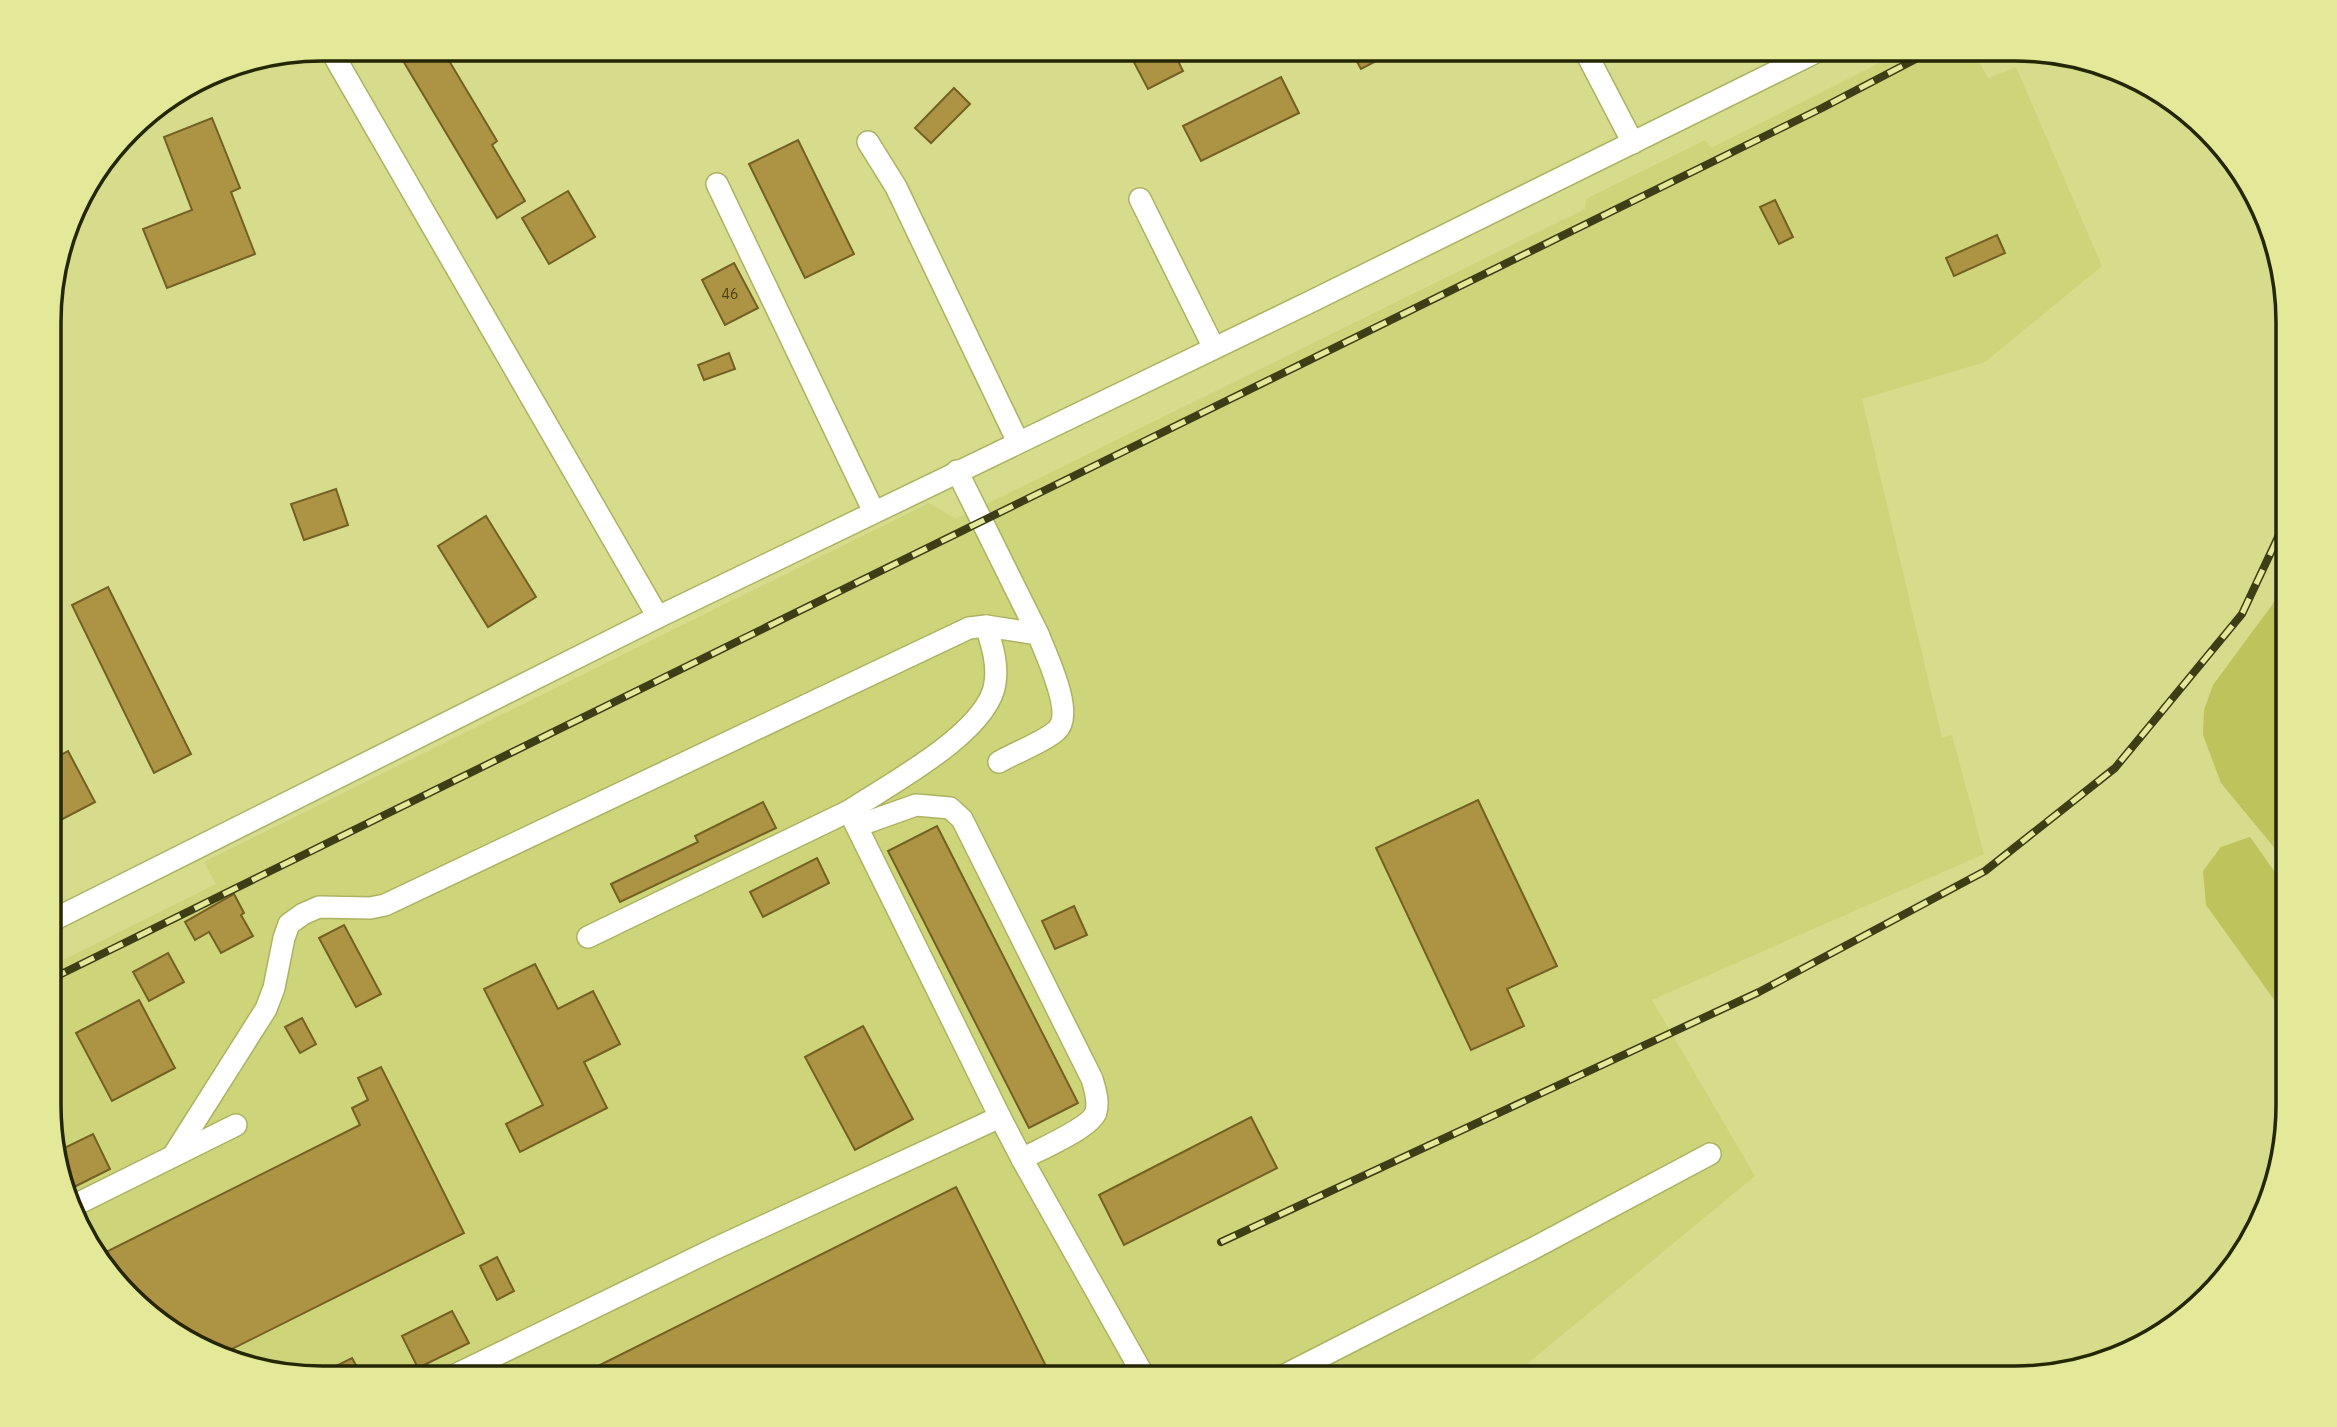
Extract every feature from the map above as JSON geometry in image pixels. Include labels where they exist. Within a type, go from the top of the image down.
[{"type":"street","points":[[337,61],[658,617]]},
{"type":"street","points":[[1590,61],[1633,143]]},
{"type":"street","points":[[61,916],[658,617],[1798,61]]},
{"type":"street","points":[[868,142],[896,187],[1018,442]]},
{"type":"street","points":[[717,184],[874,512]]},
{"type":"street","points":[[1140,199],[1214,348]]},
{"type":"street","points":[[957,471],[1038,635],[1060,692],[1064,720],[1057,731],[999,762]]},
{"type":"street","points":[[173,1156],[266,1009],[274,988],[289,924],[303,914],[319,907],[370,908],[385,905],[969,628],[986,626],[1038,635]]},
{"type":"street","points":[[853,819],[948,747],[981,714],[995,686],[996,658],[986,626]]},
{"type":"street","points":[[588,937],[853,819],[916,805],[950,808],[968,829],[1092,1079],[1096,1096],[1096,1113],[1086,1124],[1022,1159]]},
{"type":"street","points":[[853,819],[1000,1117],[1138,1366]]},
{"type":"street","points":[[474,1366],[702,1255],[1000,1117]]},
{"type":"street","points":[[80,1202],[236,1125]]},
{"type":"street","points":[[1303,1366],[1534,1248],[1710,1154]]},
{"type":"shaded area","points":[[1883,61],[1979,61],[1988,78],[2016,67],[2102,266],[1985,362],[1862,399],[1942,738],[1952,735],[1984,854],[1652,1000],[1755,1176],[1525,1366],[288,1364],[222,1346],[177,1322],[150,1301],[126,1277],[105,1250],[81,1205],[63,1139],[61,961],[216,884],[204,862],[929,503],[956,519],[1585,209],[1586,199],[1705,140],[1711,148]]},
{"type":"shaded area","points":[[2276,598],[2276,850],[2221,783],[2203,735],[2204,710],[2213,685]]},
{"type":"shaded area","points":[[2250,837],[2276,874],[2276,1002],[2206,905],[2203,871],[2221,847]]},
{"type":"building","points":[[403,61],[449,61],[497,141],[492,145],[525,201],[497,218]]},
{"type":"building","points":[[1133,61],[1178,61],[1183,71],[1148,89]]},
{"type":"building","points":[[1357,61],[1376,61],[1361,69]]},
{"type":"building","points":[[1281,77],[1299,113],[1201,161],[1183,126]]},
{"type":"building","points":[[954,88],[970,104],[931,143],[915,128]]},
{"type":"building","points":[[212,118],[240,188],[231,192],[255,254],[167,288],[143,229],[192,210],[164,137]]},
{"type":"building","points":[[798,140],[854,254],[805,278],[749,164]]},
{"type":"building","points":[[568,191],[595,237],[549,264],[522,218]]},
{"type":"building","points":[[1775,200],[1793,237],[1779,244],[1760,207]]},
{"type":"building","points":[[1997,235],[2005,253],[1954,276],[1946,258]]},
{"type":"building","points":[[734,263],[758,308],[725,325],[702,280]]},
{"type":"building","points":[[729,353],[735,369],[704,380],[698,365]]},
{"type":"building","points":[[336,489],[348,525],[304,540],[291,504]]},
{"type":"building","points":[[486,516],[536,597],[488,627],[438,546]]},
{"type":"building","points":[[108,587],[191,754],[154,773],[72,605]]},
{"type":"building","points":[[68,751],[95,802],[61,820],[61,755]]},
{"type":"building","points":[[1478,800],[1557,966],[1507,989],[1524,1026],[1471,1050],[1376,848]]},
{"type":"building","points":[[763,802],[776,828],[620,902],[611,884],[698,842],[695,836]]},
{"type":"building","points":[[937,826],[1078,1103],[1029,1128],[888,851]]},
{"type":"building","points":[[817,858],[829,883],[763,917],[750,892]]},
{"type":"building","points":[[234,894],[244,913],[241,915],[253,936],[221,953],[209,932],[195,940],[185,922]]},
{"type":"building","points":[[1074,906],[1087,935],[1055,949],[1042,921]]},
{"type":"building","points":[[344,925],[381,994],[356,1007],[319,938]]},
{"type":"building","points":[[168,953],[184,982],[149,1001],[133,972]]},
{"type":"building","points":[[535,964],[558,1009],[593,991],[620,1044],[584,1062],[607,1108],[520,1152],[506,1124],[543,1105],[484,989]]},
{"type":"building","points":[[139,1000],[175,1068],[112,1101],[76,1033]]},
{"type":"building","points":[[302,1018],[316,1044],[300,1053],[285,1027]]},
{"type":"building","points":[[863,1026],[913,1119],[855,1150],[805,1057]]},
{"type":"building","points":[[381,1067],[464,1233],[231,1349],[192,1331],[163,1312],[115,1264],[106,1252],[360,1125],[352,1108],[368,1100],[358,1078]]},
{"type":"building","points":[[1251,1117],[1277,1168],[1124,1245],[1099,1195]]},
{"type":"building","points":[[93,1134],[110,1169],[74,1187],[65,1148]]},
{"type":"building","points":[[956,1187],[1046,1366],[598,1366]]},
{"type":"building","points":[[497,1257],[514,1291],[497,1300],[480,1266]]},
{"type":"building","points":[[452,1311],[469,1343],[417,1366],[402,1336]]},
{"type":"building","points":[[352,1358],[356,1366],[336,1366]]},
{"type":"railway","points":[[61,974],[1822,108],[1912,61]]},
{"type":"railway","points":[[1221,1242],[1759,992],[1985,871],[2115,768],[2242,614],[2276,541]]}]
